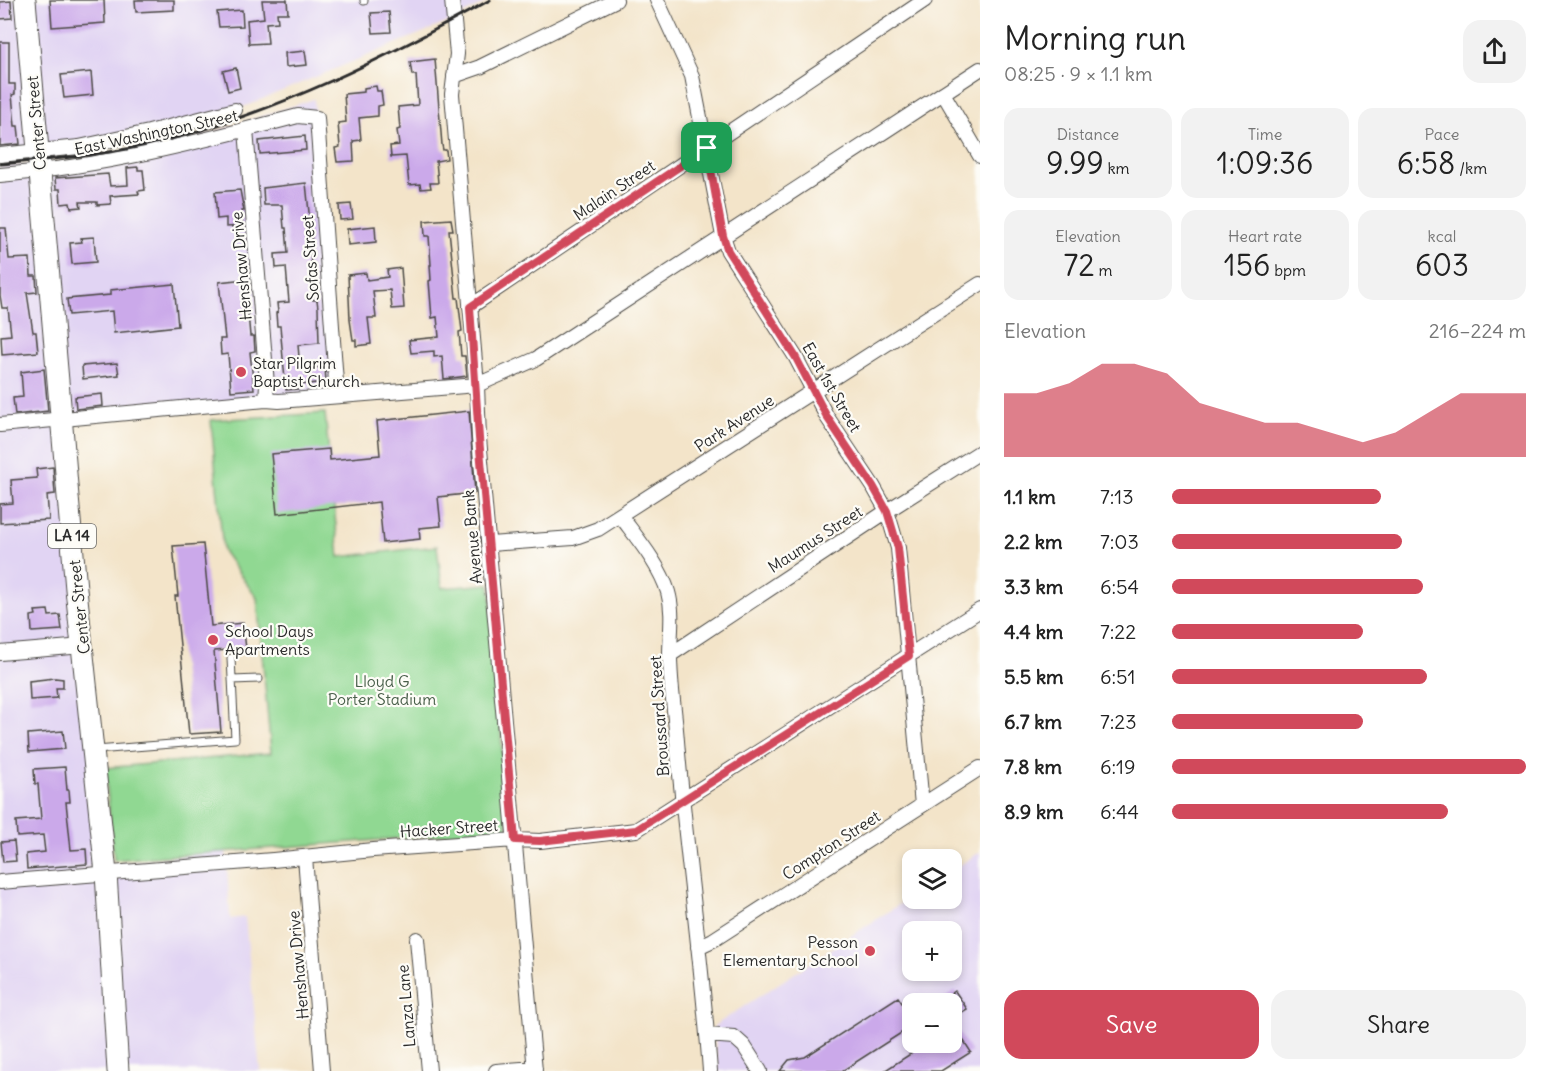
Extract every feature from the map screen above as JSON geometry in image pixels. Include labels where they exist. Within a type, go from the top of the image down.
[{"type":"main road","name":"Center Street","points":[[25,0],[76,589],[106,873],[118,1071]]},
{"type":"street","name":"Avenue Bank","points":[[452,0],[457,54],[452,94],[477,385],[479,438],[535,1069]]},
{"type":"street","points":[[454,76],[480,67],[616,0]]},
{"type":"street","name":"East 1st Street","points":[[657,0],[692,76],[723,236],[728,251],[795,356],[827,417],[887,511],[898,548],[922,805]]},
{"type":"street","name":"Malain Street","points":[[470,307],[925,0]]},
{"type":"street","points":[[0,425],[63,421],[266,400],[279,401],[477,385],[536,359],[980,69]]},
{"type":"street","points":[[943,93],[980,156]]},
{"type":"street","name":"East Washington Street","points":[[0,175],[79,147],[236,110]]},
{"type":"street","name":"East Washington Street","points":[[0,155],[40,162],[148,154],[298,117],[317,118]]},
{"type":"street","name":"Sofas Street","points":[[317,118],[337,396]]},
{"type":"street","name":"Henshaw Drive","points":[[246,130],[267,384],[266,400]]},
{"type":"street","name":"Park Avenue","points":[[490,544],[573,538],[598,529],[980,284]]},
{"type":"street","name":"Maumus Street","points":[[670,655],[980,452]]},
{"type":"street","name":"Broussard Street","points":[[620,515],[663,579],[668,592],[672,620],[670,655],[682,802],[710,1071]]},
{"type":"street","name":"Hacker Street","points":[[0,882],[515,840],[540,841],[636,830],[980,610]]},
{"type":"street","points":[[0,653],[83,646]]},
{"type":"street","name":"Compton Street","points":[[698,947],[713,940],[980,768]]},
{"type":"street","name":"Henshaw Drive","points":[[305,857],[322,1071]]},
{"type":"street","name":"Lanza Lane","points":[[417,939],[429,1071]]},
{"type":"street","points":[[707,1035],[734,1037],[744,1046],[760,1071]]},
{"type":"street","points":[[496,1071],[535,1069]]},
{"type":"lane","points":[[93,750],[235,739],[231,658]]},
{"type":"lane","points":[[232,680],[259,679]]},
{"type":"shaded area","points":[[0,0],[490,0],[453,20],[236,110],[40,161],[39,152],[0,155]]},
{"type":"shaded area","points":[[314,99],[337,396],[71,420],[105,864],[69,870],[226,851],[230,919],[245,917],[260,1071],[0,1071],[0,167],[148,154]]},
{"type":"shaded area","name":"Pesson Elementary School","points":[[980,852],[980,1071],[718,1071],[714,1026],[902,903],[902,909],[962,909],[962,864]]},
{"type":"green space","name":"Lloyd G Porter Stadium","points":[[325,413],[339,557],[437,546],[442,588],[490,584],[508,830],[114,860],[105,768],[271,753],[257,598],[223,551],[211,420]]},
{"type":"building","points":[[50,0],[104,0],[105,23],[52,27]]},
{"type":"building","points":[[135,0],[174,0],[174,10],[136,12]]},
{"type":"building","points":[[262,0],[287,0],[288,13],[277,13],[278,22],[266,23],[268,43],[249,44],[247,20],[264,18]]},
{"type":"building","points":[[11,1],[12,18],[0,19],[0,2]]},
{"type":"building","points":[[242,10],[243,26],[219,27],[217,12]]},
{"type":"building","points":[[389,12],[391,32],[373,33],[371,13]]},
{"type":"building","points":[[0,42],[9,42],[9,84],[15,84],[15,94],[12,95],[15,126],[18,126],[20,144],[0,146]]},
{"type":"building","points":[[305,51],[307,65],[286,67],[285,53]]},
{"type":"building","points":[[435,59],[442,145],[443,150],[446,150],[447,159],[436,161],[438,183],[430,183],[431,188],[421,189],[420,184],[409,185],[406,156],[391,157],[390,146],[399,145],[398,107],[418,105],[416,75],[412,75],[410,62]]},
{"type":"building","points":[[236,68],[240,88],[228,91],[223,71]]},
{"type":"building","points":[[91,72],[93,95],[64,98],[61,75]]},
{"type":"building","points":[[376,86],[377,91],[381,91],[383,105],[378,106],[378,116],[359,118],[361,140],[353,141],[354,161],[337,162],[335,148],[340,147],[338,123],[346,122],[344,94],[364,92],[364,88]]},
{"type":"building","points":[[305,136],[306,150],[260,154],[259,141]]},
{"type":"building","points":[[138,167],[138,170],[143,170],[145,190],[138,191],[139,194],[110,196],[111,204],[97,205],[97,202],[80,202],[81,207],[71,208],[70,203],[61,204],[60,189],[56,189],[55,178],[108,174],[110,186],[128,185],[127,168]]},
{"type":"building","points":[[306,183],[312,242],[309,242],[313,300],[317,300],[319,343],[298,345],[300,369],[325,367],[326,382],[299,385],[299,389],[286,390],[280,326],[277,326],[276,313],[278,312],[277,303],[289,302],[286,267],[276,268],[275,254],[288,253],[286,228],[284,228],[282,205],[264,205],[263,188]]},
{"type":"building","points":[[240,190],[244,211],[241,211],[243,226],[226,227],[226,218],[217,219],[215,192]]},
{"type":"building","points":[[351,204],[353,219],[340,220],[339,205]]},
{"type":"building","points":[[451,219],[453,230],[449,230],[462,331],[459,332],[461,356],[465,356],[467,376],[444,379],[442,356],[434,357],[434,351],[411,353],[409,340],[439,337],[437,317],[432,318],[429,236],[425,236],[424,221]]},
{"type":"building","points":[[375,226],[376,242],[348,245],[347,229]]},
{"type":"building","points":[[0,228],[6,228],[9,259],[30,258],[31,276],[36,276],[37,292],[27,293],[38,352],[2,355],[1,336],[11,335],[8,308],[2,308],[0,295]]},
{"type":"building","points":[[94,237],[96,262],[72,264],[70,243],[82,242],[81,238]]},
{"type":"building","points":[[401,268],[404,308],[392,309],[390,290],[373,291],[376,318],[368,318],[371,344],[356,346],[350,320],[348,275],[366,273],[367,280],[388,277],[387,270]]},
{"type":"building","points":[[245,279],[250,336],[254,336],[255,351],[250,352],[254,389],[231,391],[228,354],[221,355],[220,339],[225,339],[219,282]]},
{"type":"building","points":[[174,284],[178,326],[114,333],[112,311],[69,315],[67,299],[110,295],[110,290]]},
{"type":"building","points":[[117,363],[119,375],[83,379],[82,366]]},
{"type":"building","points":[[44,369],[48,411],[15,415],[13,398],[23,397],[21,372]]},
{"type":"building","points":[[102,394],[103,406],[76,409],[75,397]]},
{"type":"building","points":[[469,411],[475,493],[438,497],[441,526],[419,528],[420,539],[383,543],[379,502],[277,514],[271,454],[329,449],[330,460],[380,455],[377,421]]},
{"type":"building","points":[[53,467],[55,494],[47,495],[49,520],[0,523],[0,504],[13,503],[11,480],[37,478],[36,469]]},
{"type":"building","name":"School Days Apartments","points":[[203,544],[211,626],[243,623],[246,649],[214,651],[221,732],[189,734],[175,596],[178,596],[173,546]]},
{"type":"building","points":[[48,610],[49,616],[60,615],[62,630],[32,632],[31,616],[36,615],[35,611]]},
{"type":"building","points":[[63,679],[63,688],[56,688],[57,698],[30,700],[29,681]]},
{"type":"building","points":[[63,731],[65,749],[29,752],[28,734]]},
{"type":"building","points":[[65,767],[70,802],[66,802],[71,850],[86,849],[87,864],[27,869],[26,854],[45,852],[43,835],[17,837],[16,821],[41,819],[38,784],[35,784],[34,769]]},
{"type":"building","points":[[14,841],[16,861],[3,862],[1,842]]},
{"type":"building","points":[[898,997],[902,1003],[902,1032],[842,1071],[780,1071],[789,1060],[805,1057]]},
{"type":"building","points":[[962,1002],[967,1009],[962,1012]]},
{"type":"building","points":[[962,1038],[971,1052],[941,1071],[884,1071],[912,1053],[962,1053]]},
{"type":"railway","points":[[0,164],[123,150],[206,129],[248,115],[372,62],[490,0]]},
{"type":"place","name":"Star Pilgrim Baptist Church","points":[[241,372]]},
{"type":"place","name":"School Days Apartments","points":[[213,640]]},
{"type":"place","name":"Pesson Elementary School","points":[[870,951]]},
{"type":"route","points":[[707,148],[723,236],[728,251],[795,356],[827,417],[887,511],[898,548],[909,656],[636,830],[540,841],[515,840],[479,438],[470,307],[707,148]]}]
